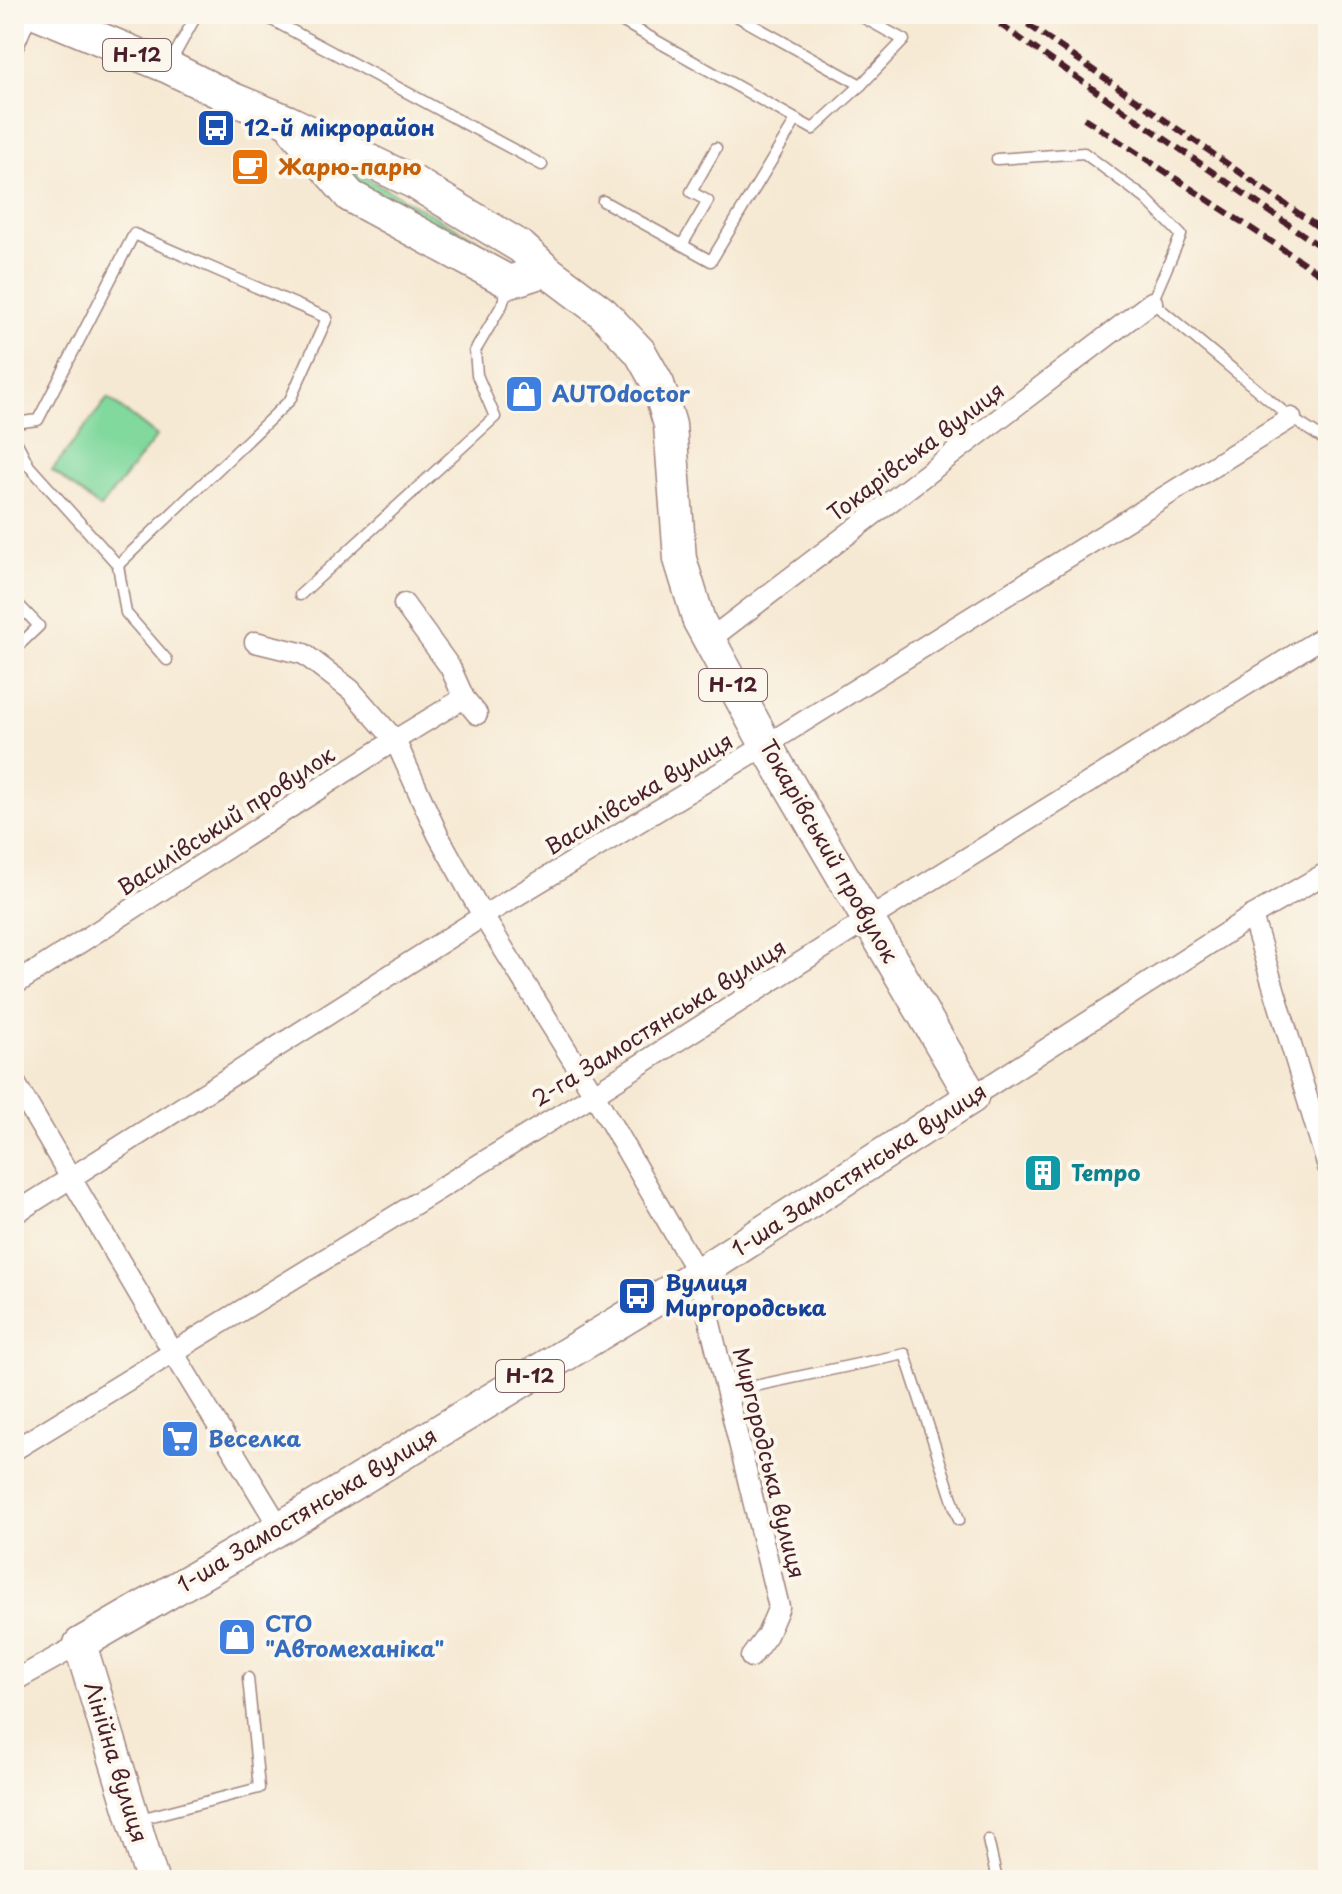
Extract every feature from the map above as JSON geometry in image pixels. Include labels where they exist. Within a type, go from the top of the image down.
[{"type":"main road","name":"Н-12","points":[[40,14],[168,67],[415,183],[521,247],[546,270]]},
{"type":"main road","points":[[287,121],[350,196],[509,282],[546,270]]},
{"type":"main road","name":"Токарівський провулок","points":[[546,270],[603,313],[640,352],[658,384],[670,425],[680,559],[699,621],[766,745],[972,1097]]},
{"type":"main road","name":"1-ша Замостянська вулиця","points":[[80,1644],[280,1528],[698,1274],[972,1097]]},
{"type":"main road","name":"Лінійна вулиця","points":[[80,1644],[152,1880]]},
{"type":"street","name":"Токарівська вулиця","points":[[709,640],[1152,302]]},
{"type":"street","name":"Василівська вулиця","points":[[14,1214],[483,916],[766,745],[1291,418]]},
{"type":"street","name":"Василівський провулок","points":[[14,985],[395,740],[471,706],[450,667],[404,604]]},
{"type":"street","name":"2-га Замостянська вулиця","points":[[14,1450],[594,1094],[1328,634]]},
{"type":"street","name":"Миргородська вулиця","points":[[255,642],[304,654],[351,690],[395,740],[438,835],[483,916],[594,1094],[698,1274],[779,1607],[767,1635],[751,1657]]},
{"type":"street","name":"1-ша Замостянська вулиця","points":[[972,1097],[1252,916],[1328,872]]},
{"type":"street","points":[[1252,916],[1328,1167]]},
{"type":"street","points":[[14,1081],[280,1528]]},
{"type":"street","name":"1-ша Замостянська вулиця","points":[[14,1681],[80,1644]]},
{"type":"lane","points":[[14,57],[32,14]]},
{"type":"lane","points":[[168,67],[197,14]]},
{"type":"lane","points":[[261,14],[542,165]]},
{"type":"lane","points":[[609,14],[813,129],[904,40],[857,14]]},
{"type":"lane","points":[[733,14],[861,85]]},
{"type":"lane","points":[[603,201],[711,261],[796,120]]},
{"type":"lane","points":[[682,245],[708,201],[691,192],[716,148]]},
{"type":"lane","points":[[997,159],[1084,153],[1146,199],[1181,235],[1152,302],[1291,418],[1328,442]]},
{"type":"lane","points":[[14,423],[38,420],[134,234],[327,318],[290,400],[118,565]]},
{"type":"lane","points":[[300,595],[495,417],[477,375],[475,351],[502,305],[509,282]]},
{"type":"lane","points":[[14,437],[29,466],[118,565],[126,613],[167,660]]},
{"type":"lane","points":[[14,600],[39,626],[14,650]]},
{"type":"lane","points":[[727,1392],[905,1354],[959,1520]]},
{"type":"lane","points":[[134,1821],[259,1788],[248,1678]]},
{"type":"lane","points":[[988,1840],[997,1880]]},
{"type":"green space","points":[[354,171],[520,264],[509,266],[350,178]]},
{"type":"green space","points":[[108,398],[157,436],[100,508],[52,470]]},
{"type":"railway","points":[[985,14],[1328,252]]},
{"type":"railway","points":[[1013,14],[1328,234]]},
{"type":"railway","points":[[1084,118],[1328,279]]},
{"type":"place","name":"12-й мікрорайон","points":[[216,128]]},
{"type":"place","name":"Жарю-парю","points":[[250,167]]},
{"type":"place","name":"AUTOdoctor","points":[[524,394]]},
{"type":"place","name":"Tempo","points":[[1043,1173]]},
{"type":"place","name":"Вулиця Миргородська","points":[[637,1296]]},
{"type":"place","name":"Веселка","points":[[180,1439]]},
{"type":"place","name":"СТО \"Автомеханіка\"","points":[[237,1637]]}]
